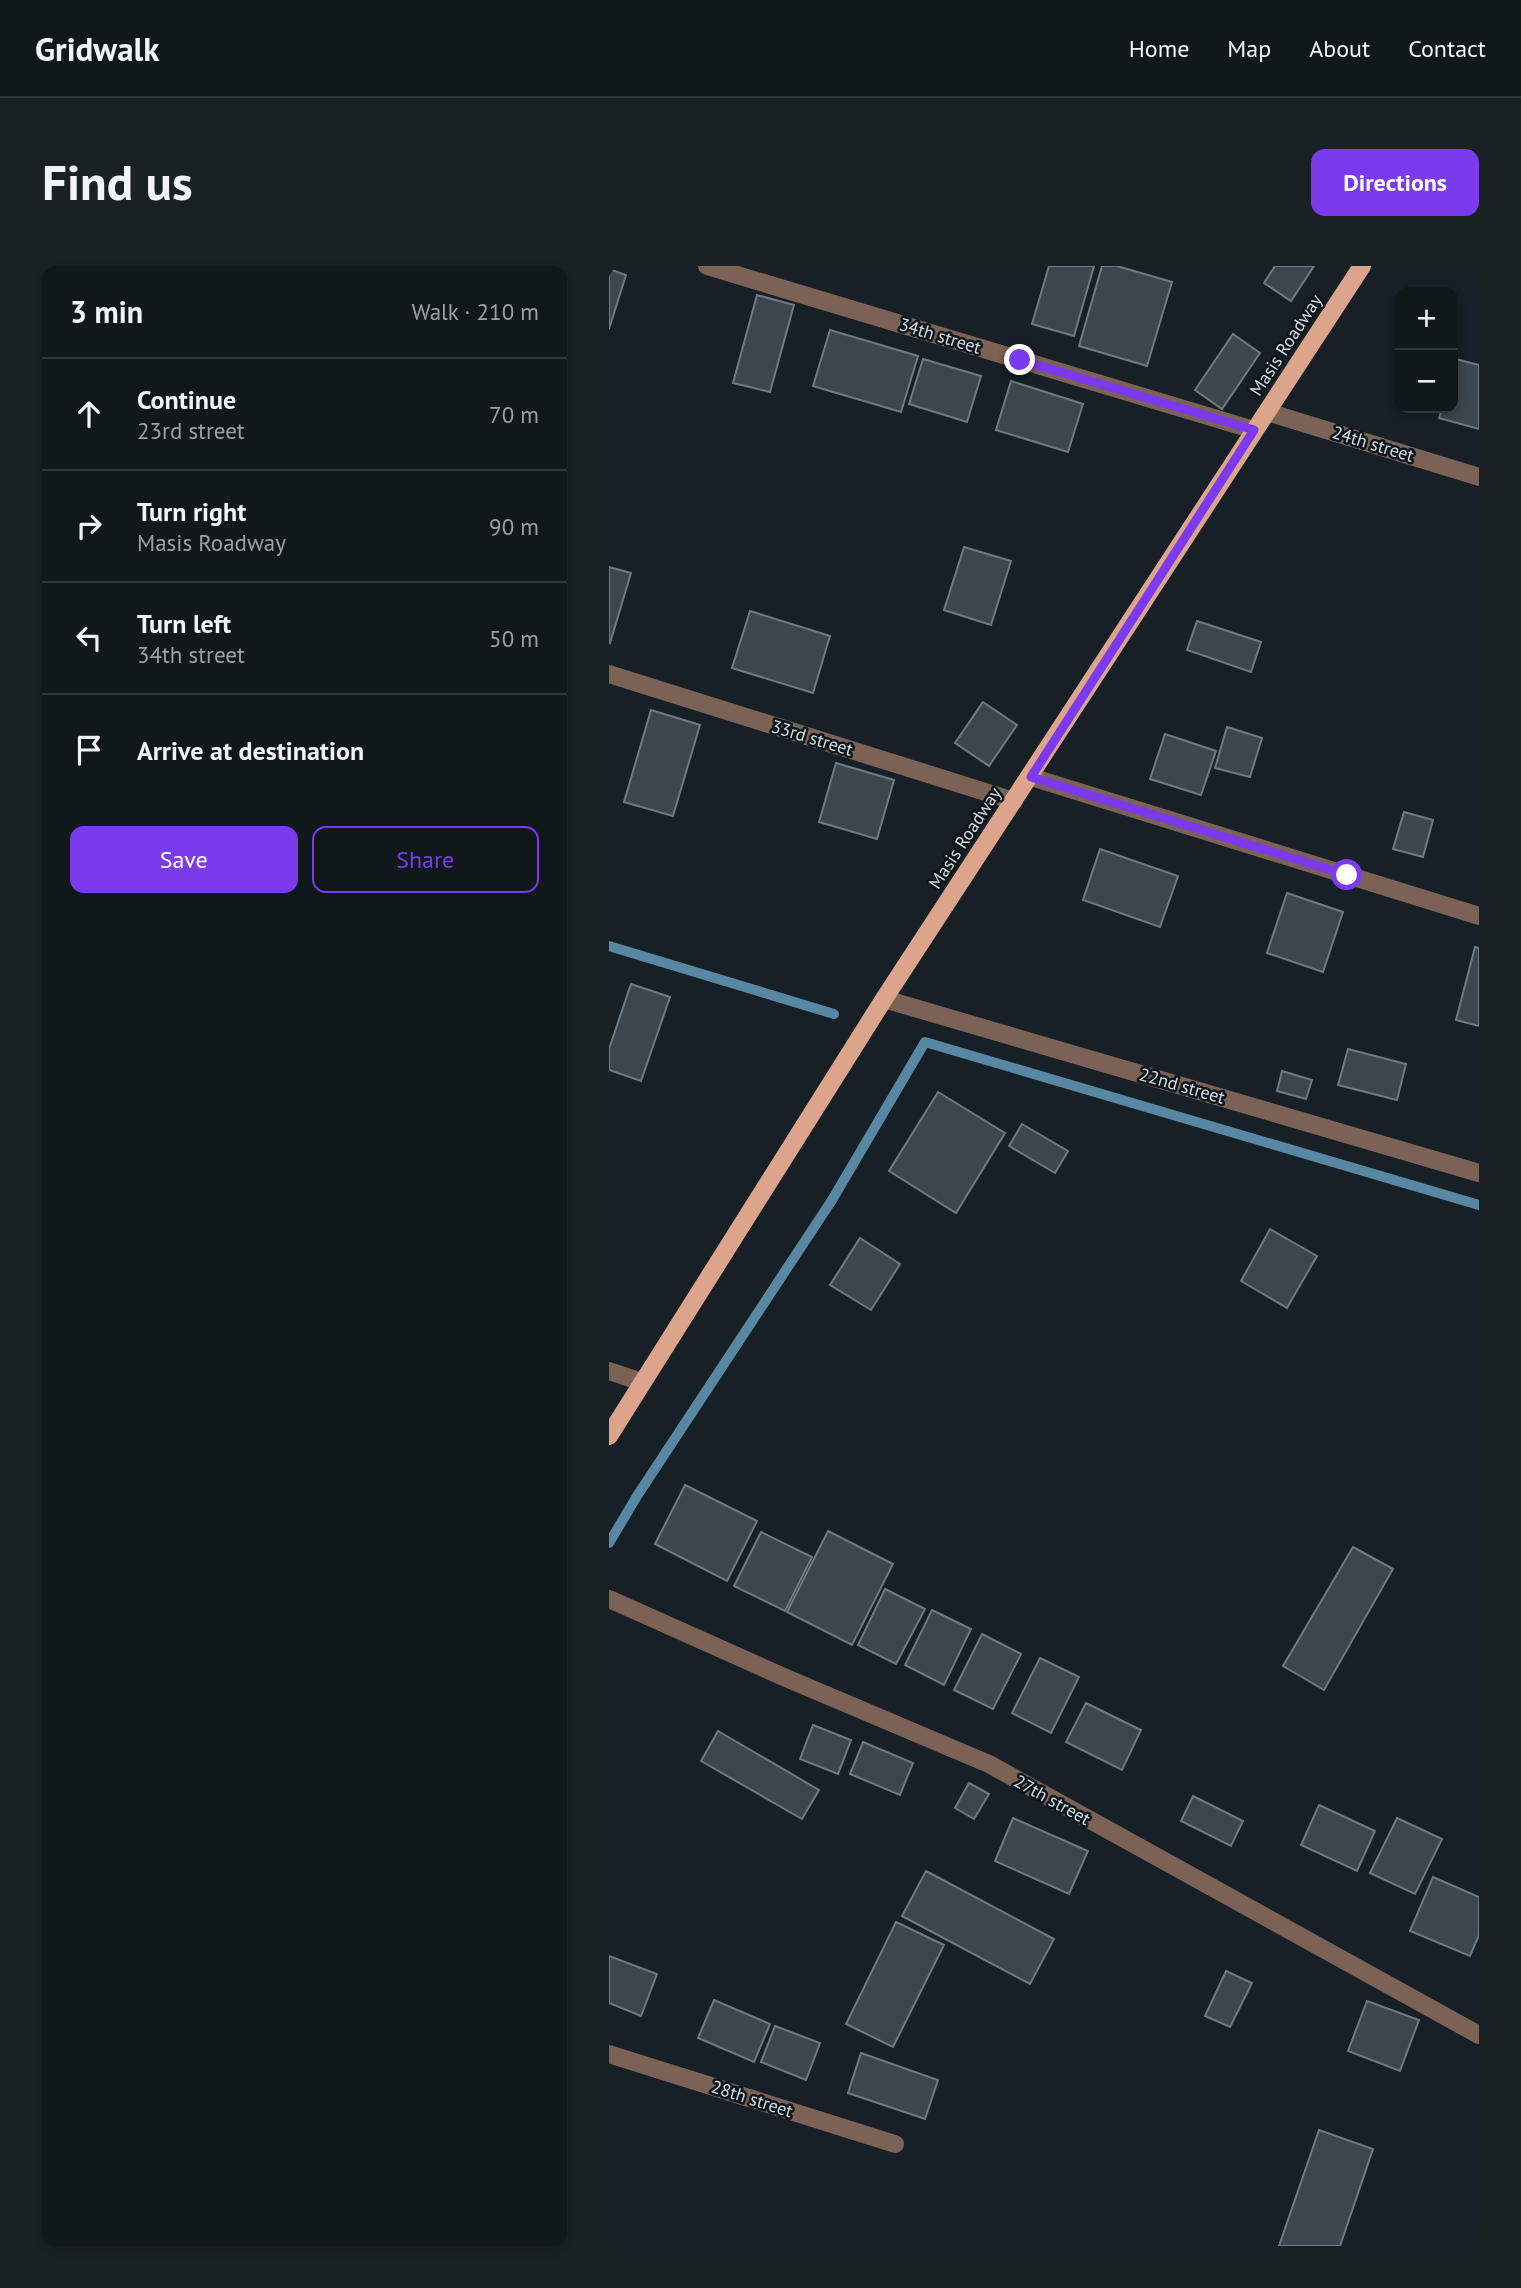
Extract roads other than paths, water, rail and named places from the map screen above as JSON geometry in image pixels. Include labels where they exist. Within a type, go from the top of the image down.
[{"type":"main road","name":"Masis Roadway","points":[[609,1436],[884,999],[1362,266]]},
{"type":"street","name":"34th street","points":[[707,266],[1254,430]]},
{"type":"street","name":"24th street","points":[[1267,412],[1479,477]]},
{"type":"street","name":"33rd street","points":[[609,674],[1014,801]]},
{"type":"street","points":[[1031,777],[1479,916]]},
{"type":"street","name":"22nd street","points":[[884,999],[1479,1173]]},
{"type":"street","points":[[609,1371],[642,1382]]},
{"type":"street","name":"27th street","points":[[609,1599],[989,1764],[1479,2035]]},
{"type":"street","name":"28th street","points":[[609,2054],[895,2144]]},
{"type":"waterway","points":[[609,946],[834,1014]]},
{"type":"waterway","points":[[609,1543],[637,1496],[832,1200],[925,1042],[1479,1205]]}]
